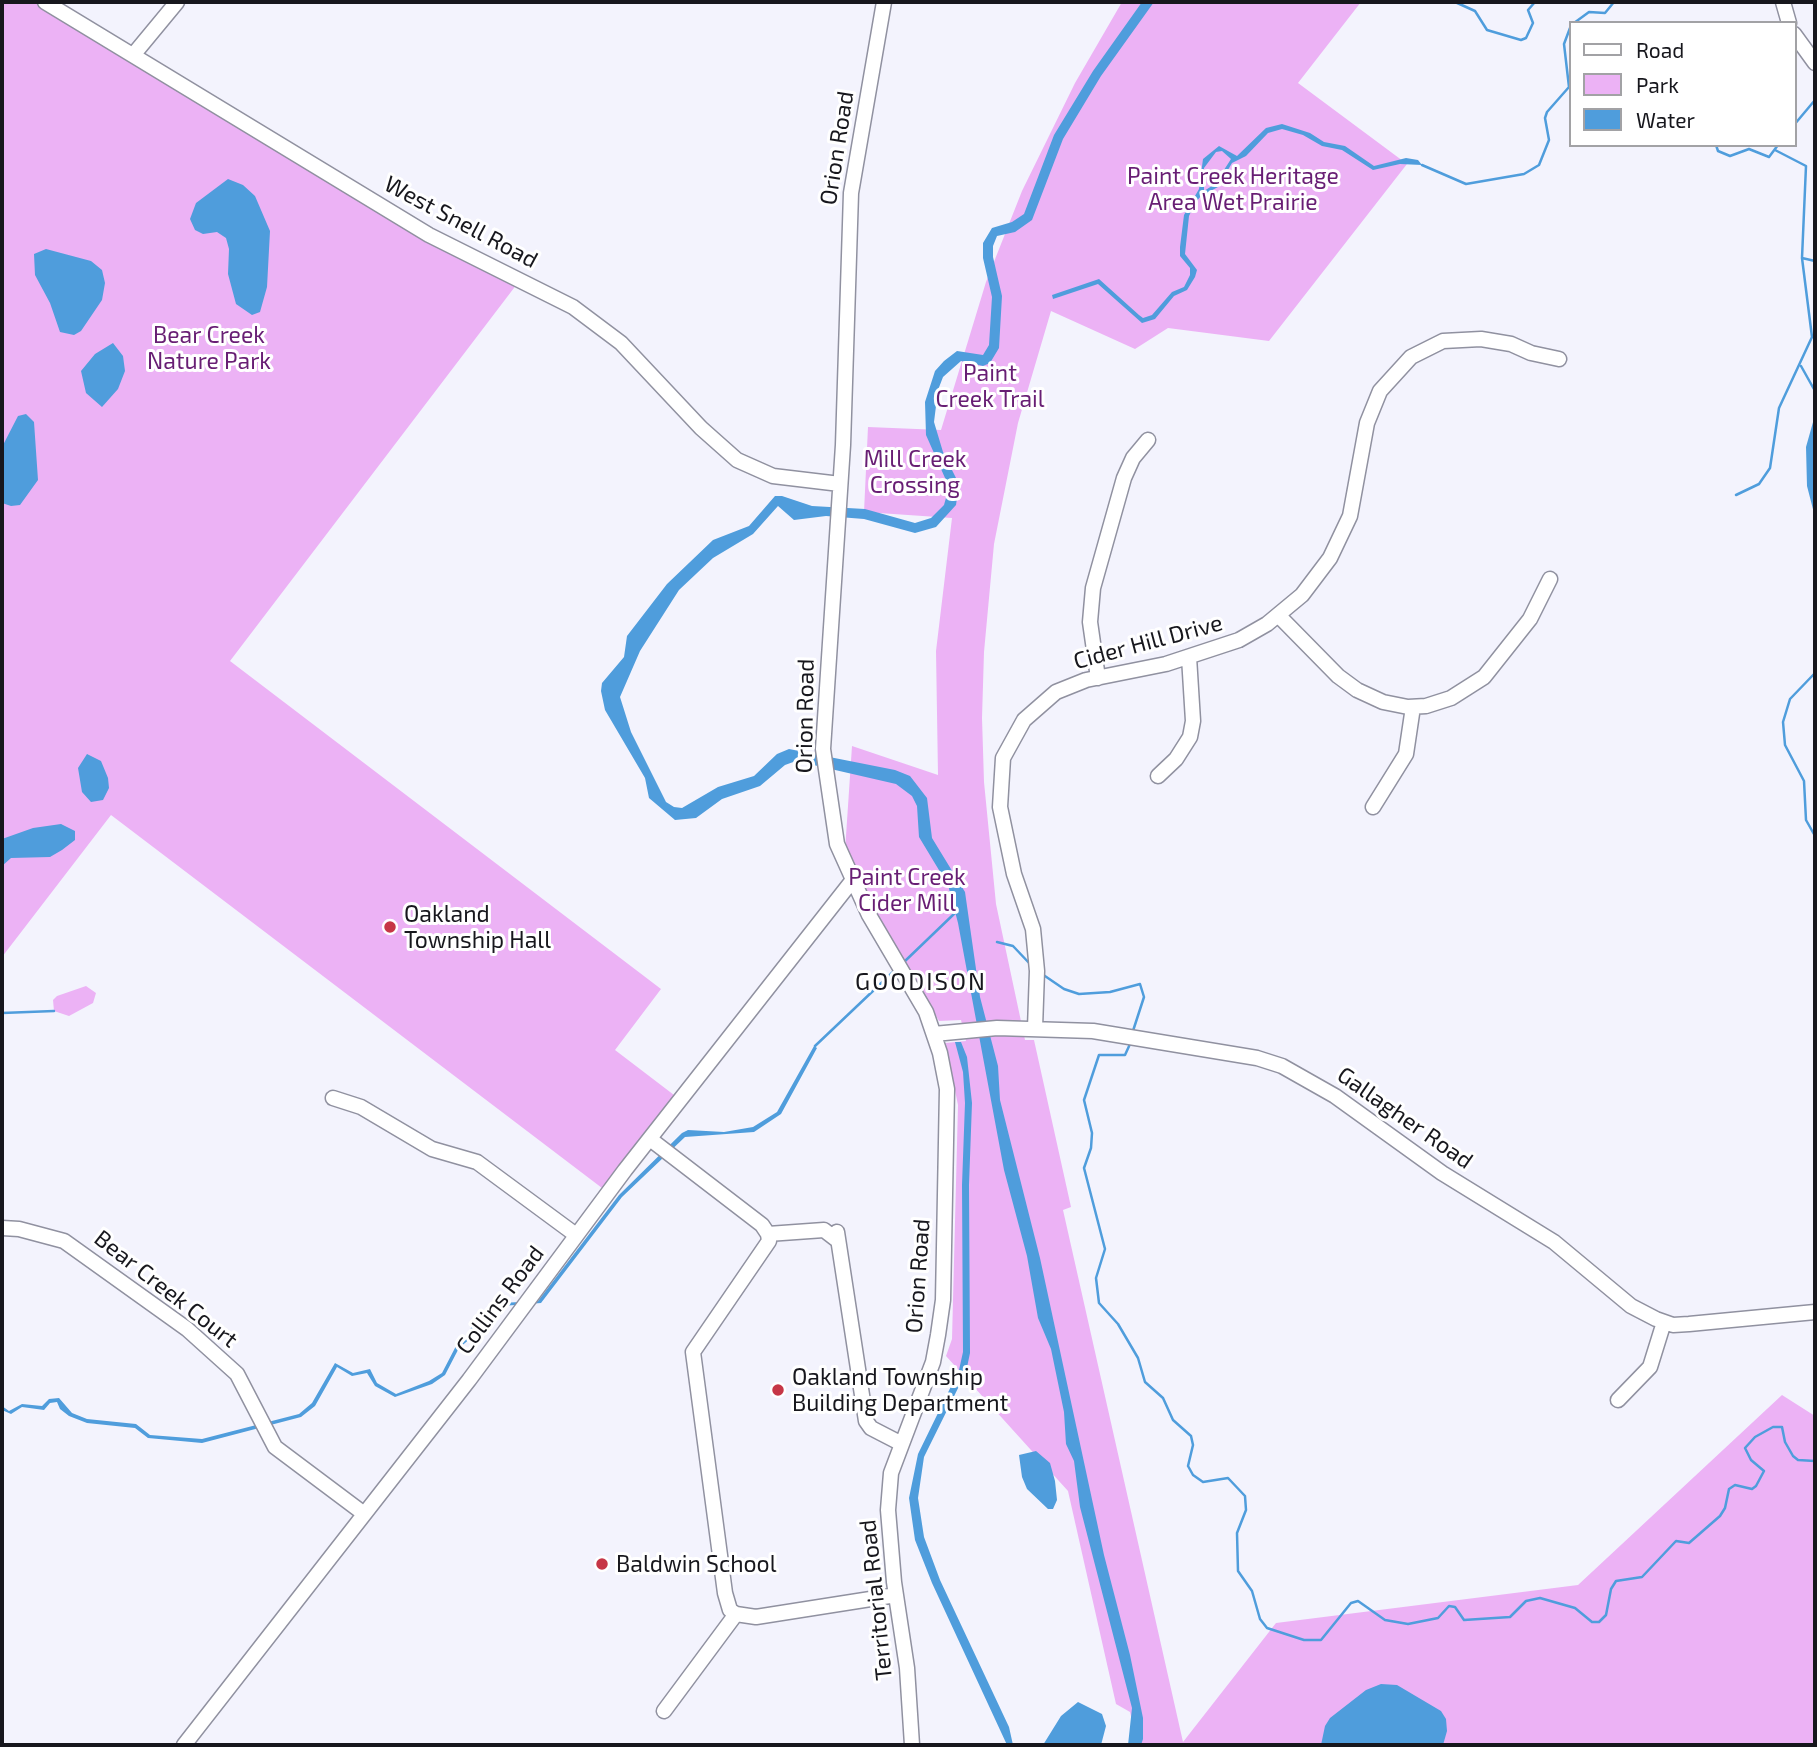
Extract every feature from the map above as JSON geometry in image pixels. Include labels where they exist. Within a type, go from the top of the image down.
[{"type":"street","name":"West Snell Road","points":[[45,2],[429,235],[573,307],[621,343],[701,428],[737,460],[773,476],[840,484]]},
{"type":"street","points":[[134,54],[177,2]]},
{"type":"street","name":"Orion Road","points":[[884,2],[850,193],[840,484],[823,749],[837,844],[852,881],[909,981],[934,1034],[947,1089],[943,1300],[933,1362],[902,1444]]},
{"type":"street","points":[[1783,2],[1788,21]]},
{"type":"street","points":[[1796,37],[1815,64]]},
{"type":"street","name":"Cider Hill Drive","points":[[1035,1028],[1037,971],[1033,929],[1005,839],[1000,807],[1003,758],[1024,720],[1040,703],[1056,692],[1098,678],[1189,657],[1239,640],[1278,615],[1302,595],[1330,558],[1354,498],[1367,423],[1380,391],[1411,357],[1443,341],[1481,339],[1511,344],[1531,353],[1559,359]]},
{"type":"street","points":[[1098,678],[1090,622],[1093,588],[1125,478],[1133,458],[1148,440]]},
{"type":"street","points":[[1278,615],[1338,676],[1357,690],[1383,702],[1413,707],[1451,698],[1484,677],[1530,619],[1550,579]]},
{"type":"street","points":[[1158,776],[1176,759],[1190,737],[1193,721],[1189,657]]},
{"type":"street","points":[[1373,807],[1406,754],[1413,707]]},
{"type":"street","name":"Collins Road","points":[[184,1745],[469,1380],[576,1234],[852,881]]},
{"type":"street","name":"Gallagher Road","points":[[934,1034],[997,1028],[1093,1031],[1226,1051],[1282,1066],[1335,1096],[1442,1173],[1554,1242],[1631,1306],[1664,1322],[1689,1324],[1815,1312]]},
{"type":"street","points":[[332,1098],[360,1107],[432,1149],[477,1162],[576,1234]]},
{"type":"street","points":[[650,1139],[743,1210],[768,1234],[769,1241],[693,1352],[725,1593],[730,1610],[736,1614],[756,1617],[896,1595]]},
{"type":"street","name":"Bear Creek Court","points":[[2,1228],[19,1229],[64,1241],[187,1329],[237,1374],[275,1447],[363,1513]]},
{"type":"street","points":[[768,1234],[824,1230],[837,1236],[866,1421],[871,1428],[902,1444]]},
{"type":"street","points":[[1618,1400],[1650,1367],[1664,1322]]},
{"type":"street","name":"Territorial Road","points":[[902,1444],[891,1473],[888,1510],[912,1741]]},
{"type":"street","points":[[664,1711],[736,1614]]},
{"type":"green space","name":"Bear Creek Nature Park","points":[[2,2],[36,2],[286,152],[517,284],[230,661],[661,989],[615,1050],[674,1095],[602,1188],[111,815],[2,957]]},
{"type":"green space","points":[[1122,2],[1361,2],[1298,83],[1407,164],[1269,341],[1168,328],[1135,349],[1051,311],[1018,423],[994,544],[984,652],[982,718],[984,782],[996,904],[1025,1040],[1034,1040],[1071,1207],[1063,1210],[1183,1742],[1276,1623],[1578,1585],[1782,1395],[1815,1416],[1815,1745],[1138,1745],[1130,1712],[1116,1704],[1068,1491],[946,1356],[952,1339],[958,1105],[945,1043],[966,1041],[961,1020],[939,1021],[874,910],[845,851],[852,746],[938,775],[936,651],[952,518],[864,512],[868,427],[941,430],[986,282],[1022,191],[1075,83]]},
{"type":"green space","points":[[86,986],[96,993],[93,1003],[69,1016],[54,1011],[53,1000],[57,996]]},
{"type":"water","points":[[1142,2],[1154,2],[1101,76],[1063,139],[1032,220],[1015,232],[997,236],[993,257],[1002,296],[999,348],[990,363],[983,366],[961,361],[943,377],[938,390],[934,422],[943,452],[959,484],[956,505],[936,527],[915,533],[864,519],[826,516],[794,520],[778,506],[753,534],[713,558],[679,590],[640,651],[620,697],[631,732],[666,802],[674,807],[682,808],[718,787],[754,776],[777,754],[789,749],[895,770],[910,776],[927,798],[932,838],[965,892],[980,997],[998,1066],[1000,1100],[1040,1258],[1104,1555],[1130,1655],[1143,1718],[1143,1739],[1141,1745],[1128,1745],[1132,1708],[1080,1507],[1074,1461],[1066,1444],[1064,1412],[1051,1349],[1038,1318],[1027,1256],[1004,1170],[958,923],[948,885],[919,837],[917,806],[912,796],[896,784],[796,761],[785,765],[760,786],[722,799],[696,818],[675,820],[649,798],[645,778],[605,710],[601,691],[602,683],[624,657],[627,636],[667,584],[713,540],[749,526],[775,496],[812,506],[865,509],[915,523],[931,518],[944,505],[949,487],[926,435],[925,402],[935,371],[944,361],[957,351],[983,355],[989,345],[992,297],[983,258],[983,243],[992,228],[1012,222],[1024,214],[1054,135],[1093,71]]},
{"type":"water","points":[[1282,124],[1310,133],[1324,142],[1345,146],[1374,166],[1406,158],[1418,160],[1422,165],[1400,164],[1373,170],[1342,150],[1322,146],[1303,135],[1282,129],[1268,133],[1246,156],[1232,163],[1218,187],[1201,196],[1195,203],[1189,216],[1185,254],[1197,270],[1195,277],[1187,290],[1174,296],[1155,319],[1142,323],[1098,284],[1053,299],[1052,295],[1099,279],[1143,318],[1152,315],[1172,292],[1184,287],[1190,275],[1190,268],[1180,256],[1180,247],[1184,215],[1199,189],[1203,159],[1219,146],[1237,156],[1266,128]],"holes":[[[1222,151],[1231,159],[1215,184],[1204,191],[1204,168],[1216,152]]]},
{"type":"water","points":[[228,179],[243,185],[255,196],[270,231],[267,287],[260,312],[252,315],[236,304],[228,274],[229,249],[226,238],[217,232],[203,234],[195,230],[190,219],[196,203]]},
{"type":"water","points":[[46,249],[91,261],[102,270],[105,283],[102,300],[81,331],[74,335],[60,332],[50,303],[35,275],[34,254]]},
{"type":"water","points":[[113,343],[123,356],[125,371],[118,389],[102,407],[86,393],[81,371],[95,354]]},
{"type":"water","points":[[26,414],[34,422],[38,480],[20,505],[11,506],[2,503],[2,447],[18,416]]},
{"type":"water","points":[[1815,415],[1815,517],[1807,486],[1806,447]]},
{"type":"water","points":[[87,754],[101,761],[108,778],[109,788],[103,800],[91,802],[82,792],[78,768]]},
{"type":"water","points":[[61,824],[75,831],[75,840],[62,850],[50,857],[11,858],[2,866],[2,839],[33,828]]},
{"type":"water","points":[[955,1042],[961,1042],[967,1057],[972,1103],[969,1185],[970,1353],[966,1372],[924,1457],[918,1498],[924,1537],[940,1580],[1009,1727],[1013,1745],[1007,1745],[932,1583],[915,1540],[909,1498],[918,1454],[959,1370],[963,1352],[962,1185],[965,1103],[963,1072]]},
{"type":"water","points":[[814,1046],[817,1048],[781,1114],[754,1132],[685,1137],[622,1197],[541,1303],[502,1306],[477,1323],[471,1338],[459,1348],[445,1375],[432,1384],[395,1397],[375,1386],[367,1373],[352,1376],[337,1367],[315,1406],[301,1417],[202,1443],[148,1438],[135,1428],[87,1423],[69,1416],[60,1409],[57,1402],[50,1403],[44,1410],[22,1407],[11,1414],[2,1410],[2,1406],[9,1411],[22,1404],[42,1406],[49,1399],[59,1398],[72,1413],[87,1419],[136,1424],[150,1435],[202,1439],[299,1414],[312,1403],[335,1363],[353,1373],[370,1369],[377,1383],[396,1394],[429,1381],[442,1373],[456,1346],[468,1336],[474,1320],[501,1303],[538,1301],[619,1195],[682,1133],[688,1130],[724,1132],[753,1127],[777,1112]]},
{"type":"water","points":[[1036,1451],[1050,1463],[1057,1500],[1053,1509],[1048,1509],[1027,1489],[1022,1477],[1019,1455]]},
{"type":"water","points":[[1381,1684],[1397,1685],[1441,1711],[1446,1719],[1447,1731],[1443,1745],[1321,1745],[1325,1726],[1330,1718],[1366,1690]]},
{"type":"water","points":[[1078,1702],[1102,1714],[1106,1726],[1101,1745],[1043,1745],[1061,1716]]},
{"type":"waterway","points":[[1455,2],[1475,11],[1487,30],[1521,40],[1526,38],[1533,23],[1528,10],[1535,2]]},
{"type":"waterway","points":[[1577,21],[1589,12],[1605,13],[1614,2]]},
{"type":"waterway","points":[[1568,33],[1564,44],[1568,78]]},
{"type":"waterway","points":[[1422,165],[1466,184],[1524,174],[1539,165],[1549,140],[1545,118],[1547,112],[1568,88]]},
{"type":"waterway","points":[[1796,123],[1815,100]]},
{"type":"waterway","points":[[1717,147],[1718,151],[1730,156],[1749,149],[1769,157],[1776,147]]},
{"type":"waterway","points":[[1736,495],[1759,484],[1770,468],[1779,408],[1812,337],[1802,258],[1806,166],[1775,150]]},
{"type":"waterway","points":[[1802,258],[1815,261]]},
{"type":"waterway","points":[[1801,366],[1815,391]]},
{"type":"waterway","points":[[1815,673],[1790,699],[1783,722],[1785,745],[1804,781],[1806,820],[1815,836]]},
{"type":"waterway","points":[[904,962],[955,913]]},
{"type":"waterway","points":[[997,942],[1013,946],[1031,965]]},
{"type":"waterway","points":[[815,1046],[894,971]]},
{"type":"waterway","points":[[1042,974],[1064,989],[1079,994],[1110,992],[1140,984],[1144,997],[1132,1034]]},
{"type":"waterway","points":[[2,1013],[54,1011]]},
{"type":"waterway","points":[[1130,1044],[1125,1055],[1099,1055],[1084,1100],[1092,1133],[1091,1148],[1084,1168],[1105,1249],[1096,1278],[1099,1303],[1118,1324],[1138,1358],[1145,1382],[1163,1398],[1173,1420],[1191,1436],[1193,1445],[1188,1466],[1193,1475],[1203,1482],[1228,1478],[1245,1496],[1246,1510],[1237,1533],[1238,1571],[1252,1591],[1260,1619],[1267,1628],[1304,1640],[1321,1640],[1351,1603],[1358,1601],[1385,1620],[1408,1624],[1438,1618],[1449,1606],[1455,1607],[1464,1620],[1510,1617],[1526,1601],[1540,1598],[1575,1608],[1592,1622],[1599,1622],[1606,1615],[1611,1589],[1616,1581],[1642,1577],[1676,1541],[1689,1543],[1720,1516],[1725,1508],[1729,1489],[1735,1485],[1752,1489],[1756,1486],[1764,1471],[1751,1460],[1745,1448],[1755,1437],[1773,1427],[1782,1427],[1785,1442],[1793,1456],[1798,1460],[1815,1461]]},
{"type":"place","name":"Oakland Township Hall","points":[[390,927]]},
{"type":"place","name":"Oakland Township Building Department","points":[[778,1390]]},
{"type":"place","name":"Baldwin School","points":[[602,1564]]},
{"type":"district","name":"GOODISON","points":[[921,982]]},
{"type":"park label","name":"Paint Creek Heritage Area Wet Prairie","points":[[1233,189]]},
{"type":"park label","name":"Paint Creek Trail","points":[[990,386]]},
{"type":"park label","name":"Mill Creek Crossing","points":[[915,472]]},
{"type":"park label","name":"Paint Creek Cider Mill","points":[[907,890]]}]
